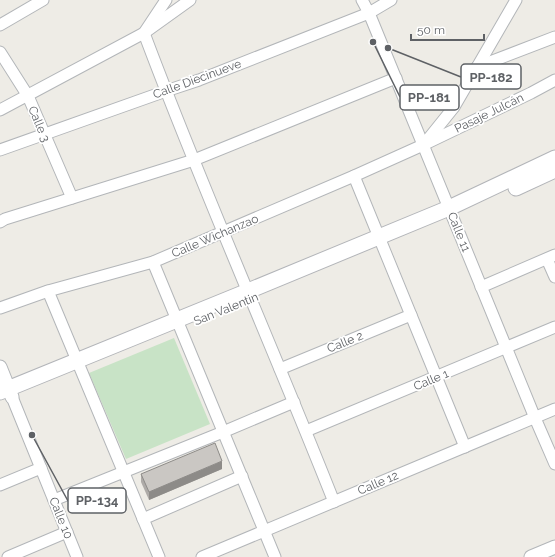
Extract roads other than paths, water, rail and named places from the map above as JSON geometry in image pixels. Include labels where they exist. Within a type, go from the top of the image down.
[{"type":"main road","points":[[451,212],[555,158]]},
{"type":"main road","points":[[451,212],[555,170]]},
{"type":"main road","name":"San Valentin","points":[[5,395],[451,212]]},
{"type":"street","points":[[0,25],[43,0]]},
{"type":"street","points":[[144,33],[166,0]]},
{"type":"street","points":[[0,110],[144,33],[190,0]]},
{"type":"street","name":"Calle 11","points":[[362,0],[369,13],[555,464]]},
{"type":"street","name":"Calle Diecinueve","points":[[0,150],[199,80],[369,13],[391,0]]},
{"type":"street","points":[[423,145],[454,107],[516,0]]},
{"type":"street","points":[[144,33],[166,91],[334,502]]},
{"type":"street","points":[[477,67],[555,37]]},
{"type":"street","name":"Calle 3","points":[[0,52],[28,96],[72,198]]},
{"type":"street","points":[[0,222],[194,160],[396,78]]},
{"type":"street","name":"Pasaje Julcán","points":[[423,145],[555,80]]},
{"type":"street","name":"Calle Wichanzao","points":[[0,308],[48,291],[154,262],[423,145]]},
{"type":"street","points":[[354,176],[465,447]]},
{"type":"street","points":[[481,287],[551,257],[555,277]]},
{"type":"street","points":[[154,262],[275,557]]},
{"type":"street","points":[[48,291],[159,557]]},
{"type":"street","name":"Calle 2","points":[[280,369],[411,315]]},
{"type":"street","name":"Calle 1","points":[[306,431],[555,327]]},
{"type":"street","name":"Calle 10","points":[[0,367],[5,395],[40,468],[77,557]]},
{"type":"street","points":[[54,500],[224,432],[294,402]]},
{"type":"street","name":"Calle 12","points":[[202,557],[555,409]]},
{"type":"street","points":[[0,485],[40,468]]},
{"type":"street","points":[[143,519],[242,476]]},
{"type":"street","points":[[8,557],[67,532]]},
{"type":"street","points":[[531,557],[555,547]]},
{"type":"place","name":"PP-181","points":[[373,42]]},
{"type":"place","name":"PP-182","points":[[388,48]]},
{"type":"place","name":"PP-134","points":[[32,435]]}]
